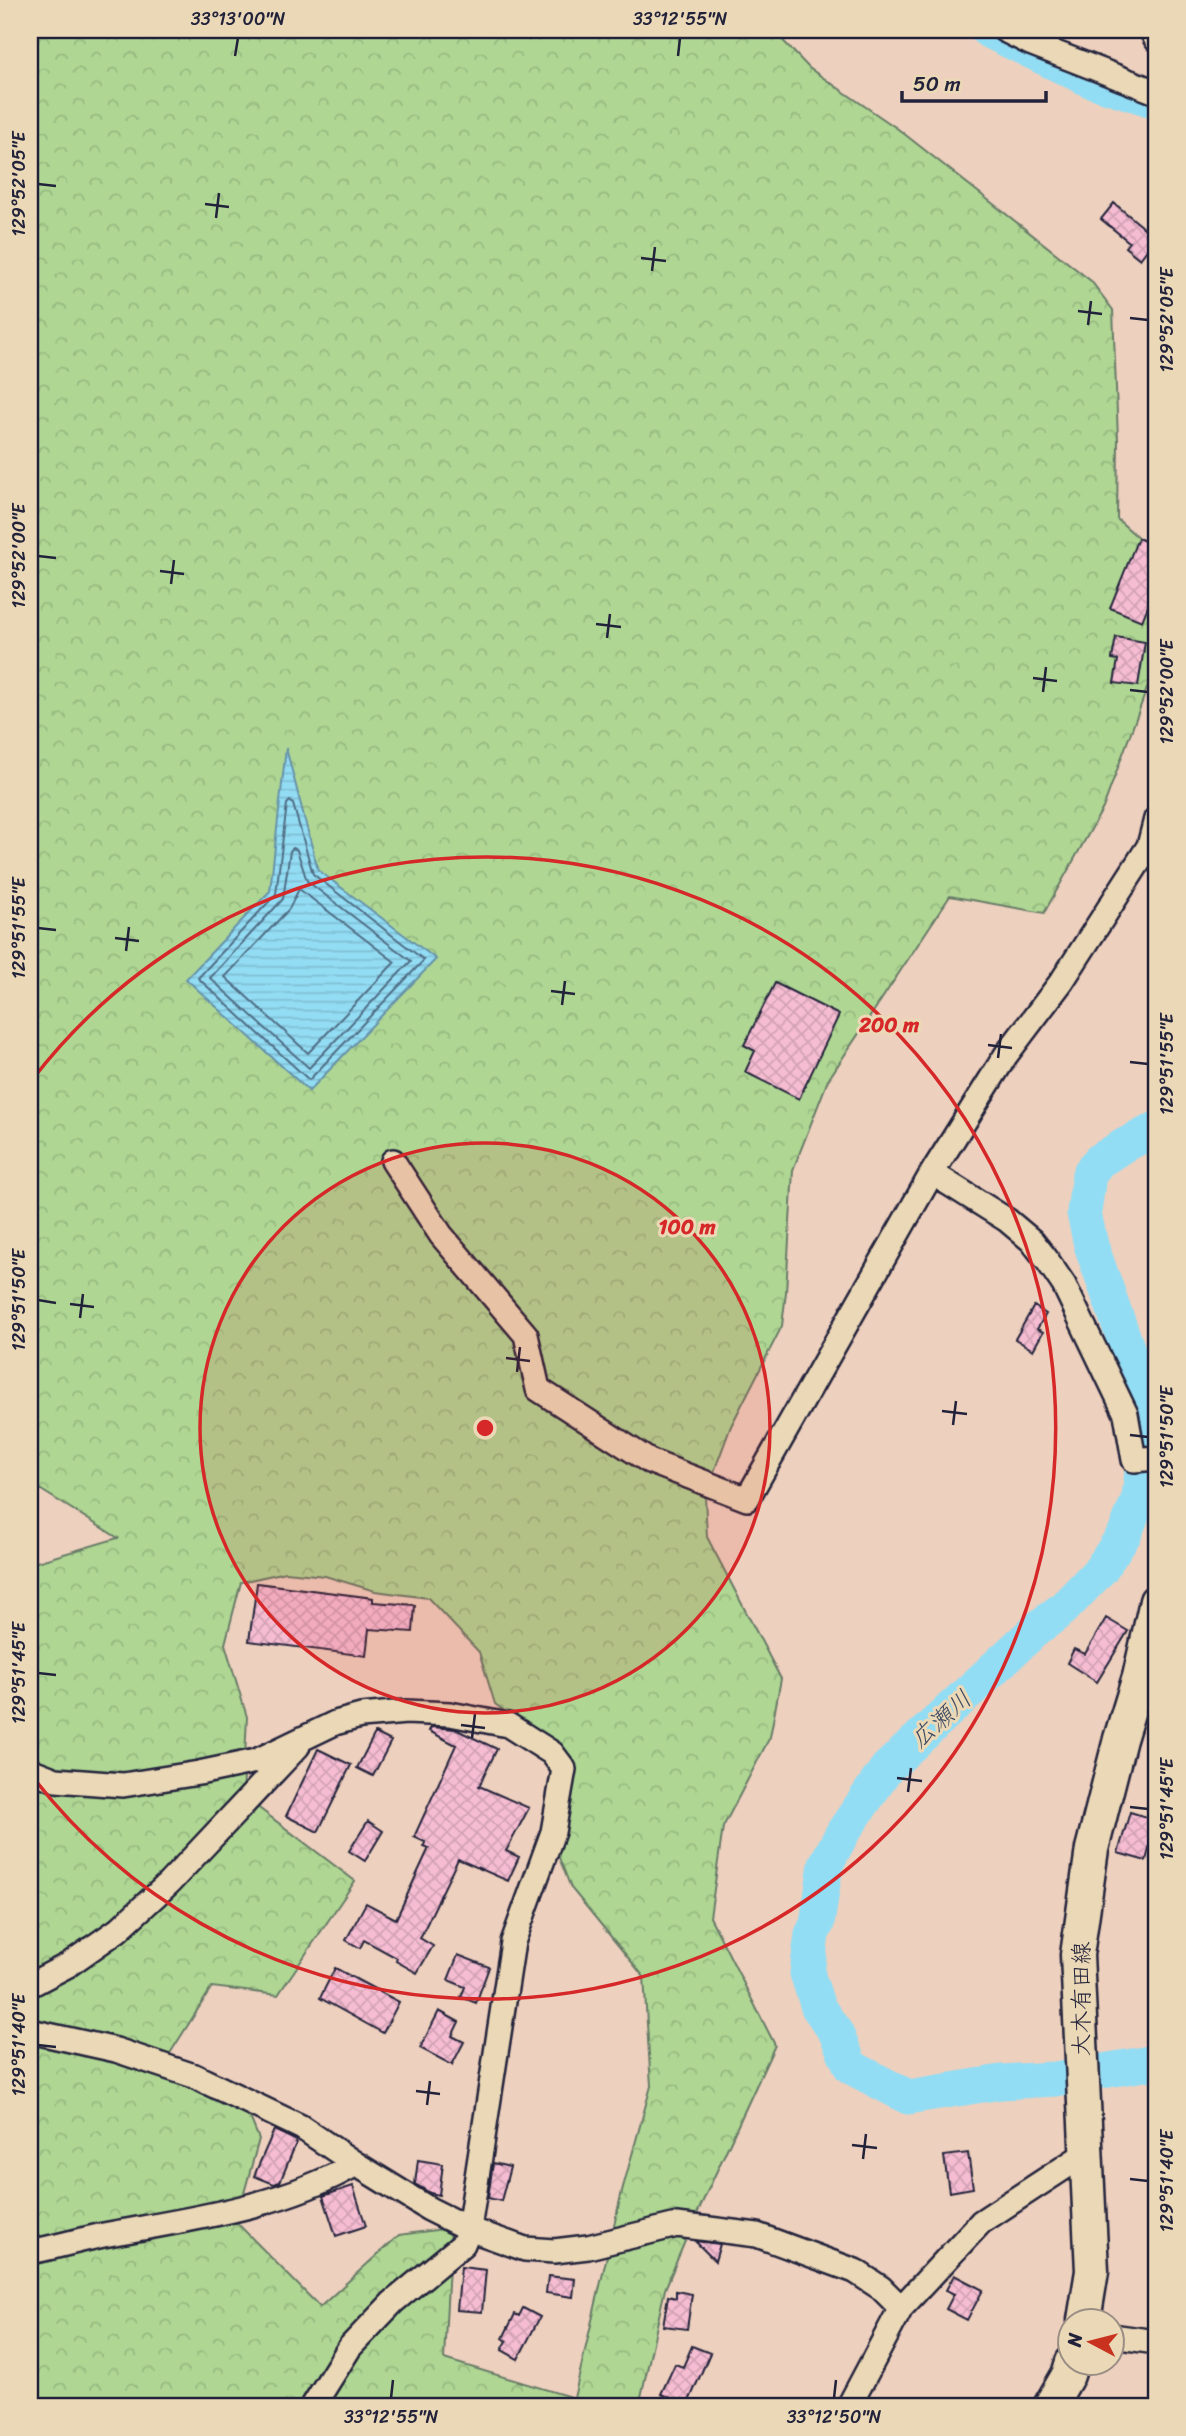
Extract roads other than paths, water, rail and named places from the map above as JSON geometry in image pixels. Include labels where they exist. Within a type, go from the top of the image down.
[{"type":"main road","name":"大木有田線","points":[[1086,2306],[1092,2271],[1077,1955],[1092,1849],[1120,1739],[1148,1680],[1156,1601]]},
{"type":"main road","points":[[1050,2406],[1067,2376]]},
{"type":"street","points":[[1004,30],[1030,43],[1156,92]]},
{"type":"street","points":[[1151,30],[1156,40]]},
{"type":"street","points":[[393,1161],[441,1235],[526,1335],[538,1389],[649,1461],[747,1499],[932,1173],[1006,1055],[1062,981],[1149,846],[1156,818]]},
{"type":"street","points":[[932,1173],[1007,1220],[1032,1241],[1047,1260],[1064,1285],[1145,1459]]},
{"type":"street","points":[[30,1770],[56,1780],[123,1785],[199,1773],[256,1760],[313,1732],[348,1719],[380,1713],[450,1714],[508,1725],[552,1753],[564,1769],[553,1832],[513,1942],[469,2229],[463,2244],[393,2302],[350,2347],[313,2406]]},
{"type":"street","points":[[30,1985],[68,1965],[118,1930],[169,1883],[313,1732]]},
{"type":"street","points":[[30,2031],[116,2050],[194,2076],[301,2127],[356,2164],[469,2229],[525,2249],[554,2251],[589,2247],[677,2225],[757,2235],[855,2271],[881,2288],[901,2308]]},
{"type":"street","points":[[849,2406],[901,2308],[981,2222],[1085,2154]]},
{"type":"street","points":[[30,2252],[107,2234],[160,2226],[273,2199],[333,2178],[356,2164]]},
{"type":"street","points":[[1126,2338],[1156,2342]]},
{"type":"water","points":[[286,748],[318,870],[436,959],[309,1091],[186,979],[270,891]]},
{"type":"waterway","points":[[987,30],[1090,80],[1156,101]]},
{"type":"waterway","name":"広瀬川","points":[[1156,1129],[1099,1161],[1089,1174],[1084,1213],[1091,1245],[1128,1350],[1146,1438],[1139,1497],[1125,1533],[1101,1569],[1064,1608],[1034,1631],[887,1768],[843,1832],[826,1864],[807,1973],[818,2007],[836,2033],[851,2067],[908,2097],[1001,2082],[1055,2079],[1156,2062]]}]
